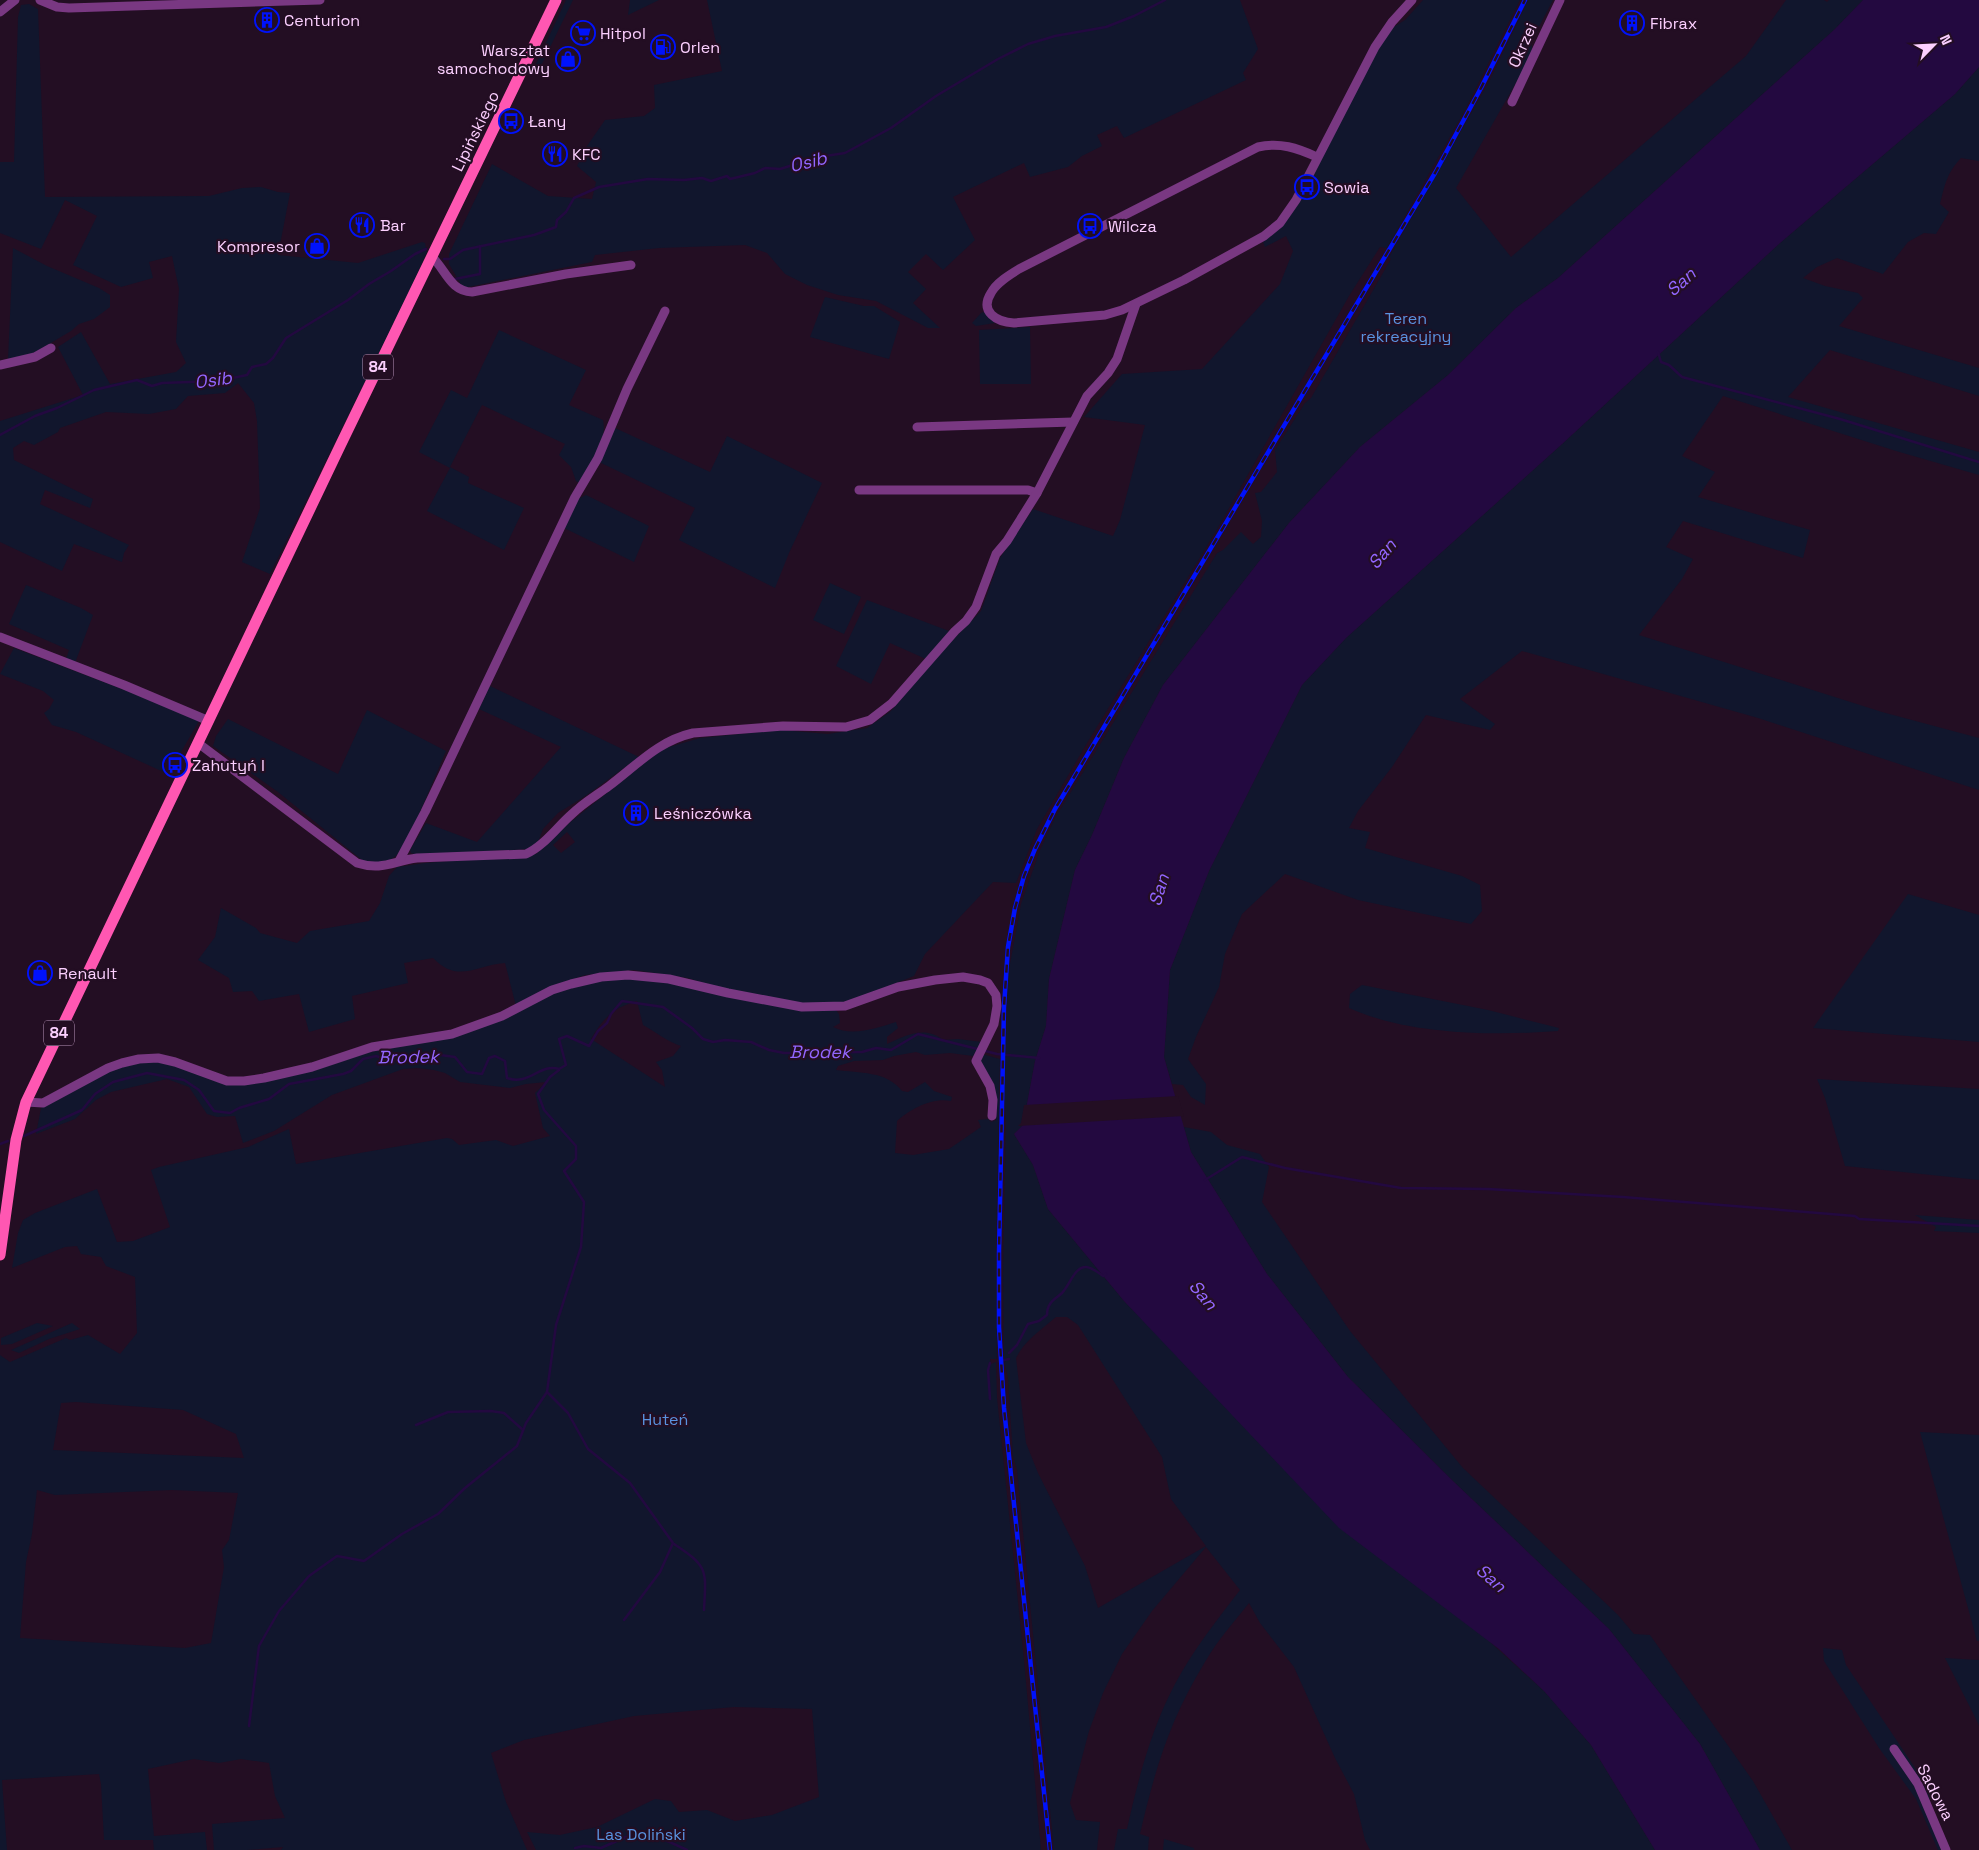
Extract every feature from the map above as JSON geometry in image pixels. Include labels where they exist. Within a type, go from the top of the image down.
[{"type":"main road","name":"Lipińskiego","points":[[209,721],[556,0]]},
{"type":"main road","name":"84","points":[[0,1255],[16,1140],[26,1102],[209,721]]},
{"type":"street","points":[[0,12],[16,0]]},
{"type":"street","points":[[40,0],[57,7],[69,8],[320,0]]},
{"type":"street","points":[[1317,157],[1282,145],[1272,144],[1258,147],[1019,270],[993,289],[987,302],[989,310],[994,318],[1002,322],[1014,323],[1105,315],[1136,304],[1254,242],[1273,230],[1296,200],[1375,47],[1392,22],[1412,0]]},
{"type":"street","name":"Okrzei","points":[[1512,102],[1560,0]]},
{"type":"street","points":[[432,258],[454,285],[463,291],[472,292],[574,272],[631,265]]},
{"type":"street","points":[[198,743],[357,863],[371,867],[384,866],[399,861],[438,857],[526,854],[535,850],[573,812],[652,751],[666,741],[678,736],[693,733],[782,726],[846,727],[870,720],[892,703],[954,631],[966,621],[976,607],[996,554],[1007,541],[1037,493],[1087,396],[1108,373],[1117,359],[1136,304]]},
{"type":"street","points":[[399,861],[425,812],[575,496],[598,458],[624,396],[665,311]]},
{"type":"street","points":[[0,365],[35,357],[51,348]]},
{"type":"street","points":[[917,427],[1073,422]]},
{"type":"street","points":[[859,490],[1028,490],[1037,493]]},
{"type":"street","points":[[0,638],[124,685],[209,721]]},
{"type":"street","points":[[26,1102],[43,1103],[108,1068],[122,1062],[139,1059],[158,1058],[175,1062],[227,1081],[264,1078],[319,1065],[372,1047],[452,1034],[502,1016],[552,990],[601,977],[628,974],[669,979],[736,995],[802,1007],[845,1006],[898,987],[962,977],[988,983],[996,995],[997,1006],[994,1024],[976,1062],[990,1086],[992,1116]]},
{"type":"street","name":"Sadowa","points":[[1894,1750],[1918,1784],[1946,1850]]},
{"type":"green space","points":[[566,0],[573,0],[539,70],[536,64]]},
{"type":"green space","points":[[630,0],[659,0],[628,15]]},
{"type":"green space","points":[[707,0],[1240,0],[1258,49],[1243,73],[1246,80],[1124,138],[1117,126],[1097,135],[1102,146],[1082,156],[1068,167],[1030,177],[1024,163],[953,197],[975,240],[943,270],[926,254],[908,272],[926,289],[913,303],[940,328],[928,328],[876,301],[838,295],[807,285],[785,274],[767,253],[745,245],[659,248],[595,255],[592,262],[463,288],[449,264],[449,254],[492,164],[548,196],[592,199],[596,182],[577,166],[587,146],[605,120],[644,116],[655,108],[654,85],[722,71]]},
{"type":"green space","points":[[1423,0],[1520,0],[1465,110],[1387,248],[1380,247],[1349,296],[1216,531],[1037,829],[1016,883],[993,882],[925,954],[914,976],[835,1009],[839,1014],[840,1023],[833,1027],[840,1030],[864,1030],[896,1022],[898,1028],[887,1037],[887,1044],[915,1033],[929,1033],[943,1040],[958,1039],[982,1042],[973,1056],[950,1053],[925,1055],[916,1052],[883,1060],[854,1061],[838,1066],[836,1070],[881,1076],[896,1084],[902,1091],[908,1092],[925,1082],[934,1091],[952,1097],[951,1101],[929,1102],[922,1105],[908,1112],[897,1121],[895,1153],[913,1155],[949,1149],[981,1127],[978,1120],[988,1119],[991,1122],[996,1120],[993,1088],[978,1061],[982,1054],[1000,1059],[996,1249],[997,1359],[990,1359],[991,1364],[996,1362],[997,1398],[1041,1850],[536,1850],[527,1832],[560,1835],[597,1827],[655,1799],[671,1801],[679,1812],[707,1810],[735,1821],[772,1815],[819,1797],[812,1709],[734,1707],[634,1716],[524,1740],[491,1753],[506,1802],[527,1850],[281,1850],[283,1847],[214,1850],[212,1824],[285,1818],[275,1796],[269,1763],[241,1759],[219,1763],[194,1759],[148,1769],[154,1836],[205,1832],[207,1850],[154,1850],[153,1840],[104,1840],[99,1774],[2,1780],[7,1850],[0,1850],[0,1355],[10,1362],[66,1338],[70,1340],[88,1335],[120,1354],[137,1333],[135,1277],[106,1266],[101,1257],[81,1254],[77,1246],[65,1247],[12,1268],[18,1233],[23,1220],[35,1213],[97,1189],[117,1242],[133,1241],[170,1227],[151,1170],[248,1147],[289,1129],[296,1164],[447,1138],[452,1139],[459,1145],[496,1140],[513,1146],[550,1136],[543,1128],[535,1093],[546,1082],[510,1088],[460,1082],[445,1073],[417,1068],[403,1069],[332,1095],[274,1131],[243,1143],[235,1116],[217,1117],[207,1114],[189,1087],[167,1079],[111,1092],[96,1100],[75,1119],[36,1134],[41,1108],[118,1066],[155,1061],[173,1064],[211,1080],[229,1084],[357,1054],[432,1041],[567,988],[619,977],[650,979],[731,992],[688,978],[634,970],[585,975],[562,983],[516,1006],[505,963],[459,972],[442,966],[433,958],[404,963],[408,983],[352,996],[355,1019],[309,1032],[299,994],[259,1001],[252,991],[233,992],[229,978],[198,960],[215,937],[221,908],[256,928],[260,933],[297,943],[310,931],[369,921],[380,903],[389,876],[397,867],[536,854],[568,824],[662,749],[700,738],[781,730],[828,734],[867,728],[891,711],[945,648],[981,611],[1000,558],[1033,509],[1113,536],[1120,520],[1145,425],[1084,417],[1122,374],[1202,369],[1280,284],[1293,251],[1286,236],[1265,247],[1263,242],[1285,222],[1301,198],[1304,199],[1312,184],[1309,182],[1377,50],[1392,28],[1405,20]],"holes":[[[567,832],[575,842],[561,853],[553,845]],[[637,1001],[643,1025],[681,1046],[673,1056],[656,1062],[662,1070],[665,1087],[591,1039],[604,1020],[621,1007]],[[76,1402],[183,1410],[236,1434],[244,1458],[53,1450],[61,1403]],[[37,1490],[55,1495],[172,1490],[238,1493],[229,1540],[222,1550],[224,1567],[211,1643],[185,1648],[20,1638],[26,1562],[32,1534]]]},
{"type":"green space","name":"Teren rekreacyjny","points":[[1528,0],[1553,0],[1531,42],[1533,53],[1456,188],[1511,257],[1746,56],[1786,0],[1824,0],[1827,2],[1829,0],[1863,0],[1835,29],[1558,278],[1516,308],[1448,375],[1360,447],[1289,523],[1163,685],[1124,758],[1092,835],[1075,870],[1049,979],[1046,1026],[1035,1061],[1023,1125],[1014,1134],[1033,1165],[1048,1209],[1124,1301],[1191,1370],[1544,1691],[1591,1745],[1655,1850],[1370,1850],[1365,1840],[1354,1794],[1335,1758],[1294,1667],[1260,1623],[1249,1603],[1210,1654],[1173,1724],[1158,1766],[1140,1834],[1149,1837],[1148,1850],[1114,1850],[1118,1829],[1127,1829],[1146,1755],[1166,1701],[1197,1647],[1240,1590],[1206,1547],[1152,1611],[1122,1654],[1103,1693],[1089,1731],[1070,1803],[1076,1820],[1100,1822],[1097,1850],[1054,1850],[1017,1470],[1013,1456],[1008,1379],[1004,1359],[1003,1275],[1006,1121],[1004,1093],[1008,975],[1021,904],[1040,850],[1055,818],[1217,553],[1223,550],[1241,532],[1253,544],[1261,537],[1262,521],[1255,493],[1261,492],[1277,472],[1275,450],[1305,403],[1311,398],[1391,259],[1389,257],[1490,80]],"holes":[[[1056,1317],[1067,1317],[1078,1325],[1162,1457],[1171,1499],[1206,1546],[1098,1608],[1085,1566],[1038,1473],[1026,1443],[1016,1358],[1028,1341]]]},
{"type":"green space","points":[[29,4],[38,9],[45,197],[209,196],[242,188],[261,187],[290,193],[278,255],[358,263],[422,242],[425,243],[427,252],[409,292],[270,574],[242,562],[260,508],[257,421],[254,403],[238,383],[225,393],[188,396],[176,409],[149,414],[106,412],[60,428],[58,432],[34,445],[24,441],[13,448],[14,460],[93,499],[90,508],[45,490],[40,504],[129,545],[124,553],[122,562],[74,544],[62,571],[0,542],[0,421],[83,395],[58,347],[81,332],[110,384],[176,372],[186,363],[176,342],[179,289],[172,256],[149,262],[153,278],[121,287],[73,265],[97,216],[65,200],[41,249],[0,233],[0,162],[14,162],[18,17],[21,5]]},
{"type":"green space","points":[[1979,67],[1979,161],[1961,158],[1950,174],[1940,204],[1949,212],[1936,234],[1924,233],[1908,242],[1883,274],[1837,258],[1817,267],[1803,278],[1825,286],[1858,293],[1863,298],[1839,326],[1979,368],[1979,396],[1830,350],[1788,397],[1979,452],[1979,475],[1896,451],[1723,396],[1682,456],[1715,472],[1698,497],[1810,530],[1803,558],[1683,521],[1666,547],[1693,559],[1682,579],[1639,635],[1882,712],[1979,738],[1979,790],[1758,718],[1522,651],[1460,699],[1495,724],[1490,730],[1426,715],[1392,767],[1358,811],[1349,828],[1370,832],[1365,848],[1462,876],[1480,885],[1482,911],[1471,924],[1358,900],[1285,874],[1242,914],[1225,954],[1219,987],[1188,1059],[1206,1084],[1205,1105],[1191,1097],[1183,1085],[1172,1084],[1164,1057],[1170,970],[1209,871],[1302,685],[1346,638],[1561,445],[1780,243],[1955,94]]},
{"type":"green space","points":[[13,248],[47,266],[99,288],[110,295],[110,307],[94,319],[79,324],[71,331],[34,353],[8,360]]},
{"type":"green space","points":[[825,297],[864,306],[874,306],[900,322],[889,359],[810,337]]},
{"type":"green space","points":[[984,312],[995,323],[976,326],[972,323],[981,313]]},
{"type":"green space","points":[[1030,327],[1031,384],[980,384],[979,330]]},
{"type":"green space","points":[[499,330],[586,370],[569,405],[603,420],[604,428],[601,445],[579,483],[576,481],[571,467],[559,455],[565,444],[482,405],[450,467],[469,477],[468,483],[524,508],[504,550],[427,511],[450,468],[419,452],[451,390],[467,398]]},
{"type":"green space","points":[[613,427],[710,472],[727,436],[822,483],[789,553],[775,588],[679,540],[695,508],[599,462]]},
{"type":"green space","points":[[586,495],[649,526],[634,562],[564,528],[578,499]]},
{"type":"green space","points":[[830,583],[861,597],[844,634],[813,620]]},
{"type":"green space","points":[[26,585],[93,615],[75,663],[66,659],[69,650],[9,624]]},
{"type":"green space","points":[[867,600],[949,631],[926,659],[890,643],[871,684],[836,666]]},
{"type":"green space","points":[[14,648],[130,692],[199,721],[170,775],[76,732],[52,725],[44,713],[49,709],[54,700],[43,691],[0,674]]},
{"type":"green space","points":[[490,686],[639,757],[587,795],[558,813],[543,829],[537,845],[529,849],[418,855],[411,853],[410,850],[426,823],[477,842],[561,747],[479,709]]},
{"type":"green space","points":[[367,710],[446,751],[401,850],[392,859],[384,862],[362,860],[278,792],[213,746],[216,736],[228,719],[338,774]]},
{"type":"green space","points":[[1908,894],[1979,915],[1979,1042],[1813,1028]]},
{"type":"green space","points":[[1362,985],[1488,1010],[1559,1028],[1558,1031],[1533,1033],[1479,1033],[1452,1032],[1398,1024],[1349,1008],[1350,994]]},
{"type":"green space","points":[[1817,1079],[1979,1089],[1979,1180],[1845,1166],[1825,1098]]},
{"type":"green space","points":[[1184,1127],[1211,1132],[1227,1145],[1260,1154],[1269,1167],[1262,1202],[1350,1331],[1463,1468],[1618,1615],[1634,1634],[1650,1635],[1753,1781],[1792,1850],[1760,1850],[1700,1744],[1609,1629],[1454,1482],[1348,1377],[1267,1274],[1191,1152]]},
{"type":"green space","points":[[1915,1215],[1979,1220],[1979,1233],[1934,1231],[1936,1227]]},
{"type":"green space","points":[[37,1323],[53,1326],[12,1344],[1,1345],[1,1338]]},
{"type":"green space","points":[[72,1323],[80,1329],[49,1339],[19,1353],[11,1350]]},
{"type":"green space","points":[[1920,1432],[1979,1435],[1979,1641],[1977,1641]]},
{"type":"green space","points":[[1823,1648],[1842,1650],[1846,1665],[1928,1787],[1930,1799],[1923,1799],[1942,1850],[1938,1850],[1916,1799],[1879,1748],[1824,1661]]},
{"type":"green space","points":[[1945,1658],[1979,1660],[1979,1726],[1976,1719]]},
{"type":"green space","points":[[1164,1839],[1194,1848],[1194,1850],[1163,1850]]},
{"type":"water","name":"San","points":[[1863,0],[1979,0],[1979,67],[1955,94],[1780,243],[1561,445],[1346,638],[1302,685],[1209,871],[1170,970],[1164,1057],[1191,1152],[1267,1274],[1348,1377],[1454,1482],[1609,1629],[1700,1744],[1760,1850],[1655,1850],[1591,1745],[1544,1691],[1499,1649],[1339,1528],[1124,1301],[1048,1209],[1033,1165],[1014,1134],[1023,1125],[1035,1061],[1046,1026],[1049,979],[1075,870],[1092,835],[1124,758],[1163,685],[1289,523],[1360,447],[1448,375],[1516,308],[1558,278],[1835,29]]},
{"type":"pier","points":[[1178,1096],[1184,1116],[1018,1126],[1021,1123],[1024,1105]]},
{"type":"waterway","name":"Osib","points":[[444,259],[450,259],[463,250],[534,235],[556,227],[557,220],[566,212],[574,198],[599,187],[648,179],[684,180],[702,178],[711,181],[727,176],[730,179],[755,173],[765,168],[780,169],[819,157],[845,153],[891,128],[936,96],[998,59],[1028,44],[1055,36],[1106,27],[1134,16],[1165,0]]},
{"type":"waterway","points":[[455,279],[480,274],[480,246]]},
{"type":"waterway","name":"Osib","points":[[0,435],[35,416],[57,408],[94,390],[137,380],[152,386],[162,383],[218,381],[247,375],[252,367],[266,364],[273,358],[286,338],[348,300],[415,254],[426,249]]},
{"type":"waterway","points":[[1658,352],[1661,362],[1669,365],[1682,377],[1840,419],[1979,462]]},
{"type":"waterway","name":"Brodek","points":[[24,1136],[82,1110],[95,1094],[113,1082],[147,1073],[184,1080],[199,1090],[214,1111],[230,1113],[239,1108],[269,1099],[289,1084],[343,1074],[351,1071],[363,1059],[376,1056],[388,1060],[414,1059],[425,1053],[455,1057],[467,1072],[482,1074],[489,1058],[495,1056],[505,1061],[507,1078],[522,1079],[546,1069],[559,1069],[566,1065],[559,1039],[567,1036],[589,1046],[598,1031],[607,1023],[611,1014],[622,1001],[663,1007],[692,1028],[703,1039],[713,1042],[725,1040],[751,1042],[769,1050],[784,1053],[862,1052],[876,1048],[891,1050],[918,1034],[997,1054],[1039,1058]]},
{"type":"waterway","points":[[249,1726],[259,1646],[279,1611],[309,1576],[337,1556],[364,1561],[402,1534],[438,1514],[465,1488],[517,1446],[526,1423],[547,1392],[556,1325],[581,1247],[584,1202],[564,1171],[576,1159],[576,1146],[544,1110],[538,1094],[550,1077],[559,1070]]},
{"type":"waterway","name":"Brodek","points":[[0,1144],[8,1141]]},
{"type":"waterway","points":[[1205,1180],[1242,1157],[1285,1168],[1401,1188],[1488,1189],[1623,1197],[1855,1216],[1859,1219],[1979,1226]]},
{"type":"waterway","points":[[1009,1353],[1017,1345],[1028,1324],[1039,1321],[1047,1315],[1050,1304],[1065,1290],[1078,1270],[1087,1267],[1103,1276],[1106,1274]]},
{"type":"waterway","points":[[1004,1360],[1009,1359]]},
{"type":"waterway","points":[[990,1363],[988,1370],[990,1399]]},
{"type":"waterway","points":[[547,1392],[568,1413],[588,1449],[630,1483],[673,1543],[660,1572],[624,1620]]},
{"type":"waterway","points":[[416,1425],[448,1412],[491,1411],[504,1413],[523,1430]]},
{"type":"waterway","points":[[674,1544],[694,1558],[703,1571],[705,1578],[704,1610]]},
{"type":"waterway","points":[[575,1848],[584,1846],[601,1848],[626,1837],[652,1834],[687,1850]]},
{"type":"railway","points":[[1050,1850],[1004,1408],[999,1327],[1004,1007],[1008,947],[1015,908],[1024,876],[1055,809],[1435,173],[1481,88],[1525,0]]},
{"type":"place","name":"Centurion","points":[[267,20]]},
{"type":"place","name":"Fibrax","points":[[1632,23]]},
{"type":"place","name":"Hitpol","points":[[583,33]]},
{"type":"place","name":"Orlen","points":[[663,47]]},
{"type":"place","name":"Warsztat samochodowy","points":[[568,59]]},
{"type":"place","name":"Łany","points":[[511,121]]},
{"type":"place","name":"KFC","points":[[555,154]]},
{"type":"place","name":"Sowia","points":[[1307,187]]},
{"type":"place","name":"Bar","points":[[362,225]]},
{"type":"place","name":"Wilcza","points":[[1090,226]]},
{"type":"place","name":"Kompresor","points":[[317,246]]},
{"type":"place","name":"Zahutyń I","points":[[175,765]]},
{"type":"place","name":"Leśniczówka","points":[[636,813]]},
{"type":"place","name":"Renault","points":[[40,973]]},
{"type":"park label","name":"Huteń","points":[[665,1419]]},
{"type":"park label","name":"Las Doliński","points":[[641,1834]]}]
